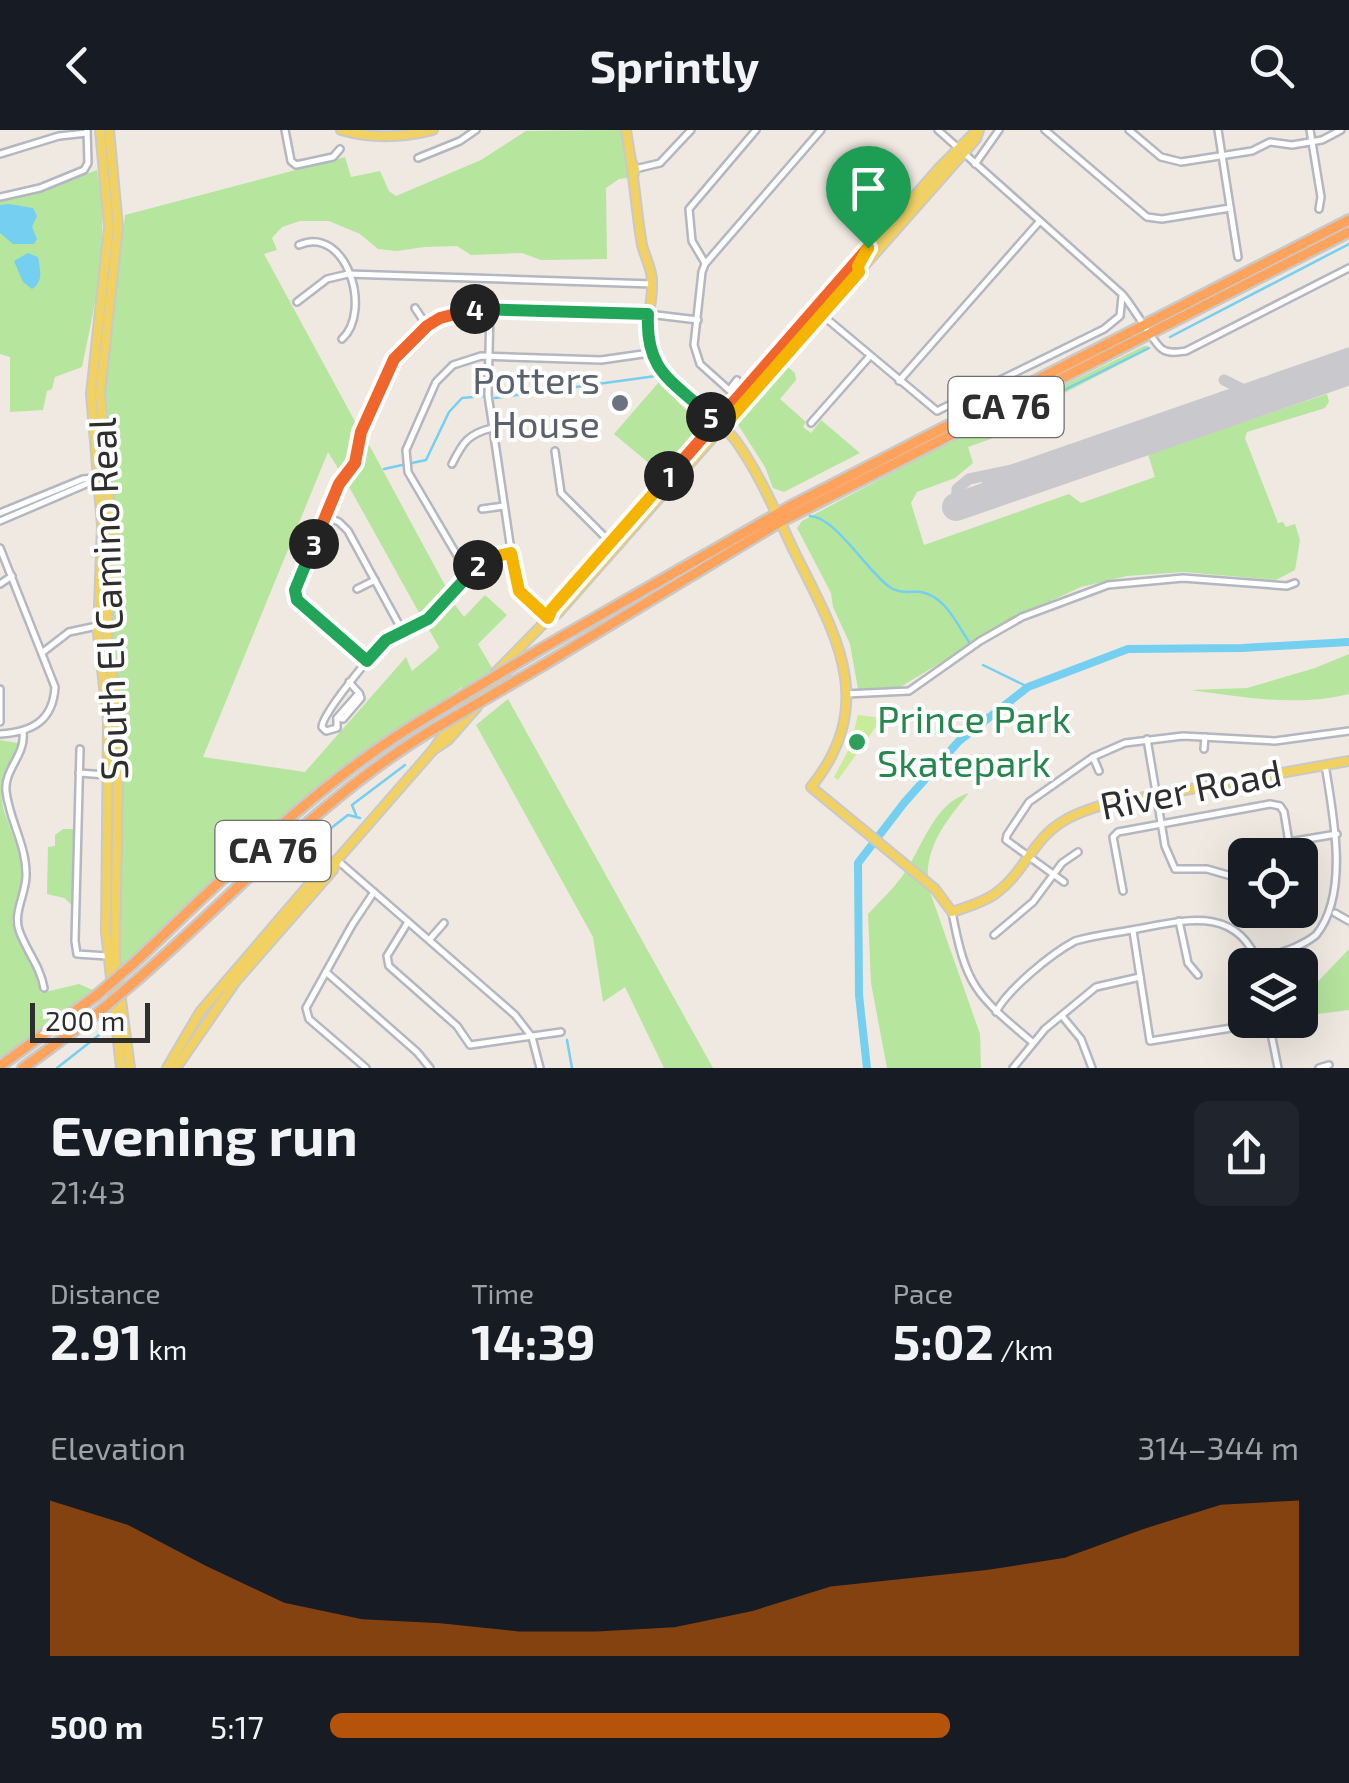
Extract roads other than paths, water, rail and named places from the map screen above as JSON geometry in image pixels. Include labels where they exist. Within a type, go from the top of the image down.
[{"type":"highway","name":"CA 76","points":[[0,1066],[134,964],[294,813],[368,754],[422,720],[539,650],[778,518],[1349,220]]},
{"type":"highway","name":"CA 76","points":[[23,1068],[132,984],[306,821],[427,733],[778,518],[1349,232]]},
{"type":"main road","name":"South El Camino Real","points":[[100,130],[110,227],[91,394],[103,478]]},
{"type":"main road","name":"South El Camino Real","points":[[108,130],[118,227],[100,374],[102,626],[110,775],[111,956],[120,1068]]},
{"type":"main road","points":[[341,130],[374,137],[410,136],[433,130]]},
{"type":"main road","points":[[626,130],[642,245],[652,284],[648,314],[650,352],[656,365],[735,439],[838,641],[846,694],[840,738],[823,772],[810,787],[935,889],[952,912]]},
{"type":"main road","points":[[818,311],[899,227],[978,130]]},
{"type":"main road","points":[[171,1067],[200,1012],[224,982],[333,870],[337,860],[433,750],[448,740],[518,660],[525,644],[552,609],[719,425],[923,186],[961,150]]},
{"type":"main road","points":[[899,227],[899,220],[923,186]]},
{"type":"main road","points":[[859,272],[858,266],[868,248]]},
{"type":"main road","name":"South El Camino Real","points":[[102,626],[116,720],[118,778],[111,956],[130,1068]]},
{"type":"main road","name":"River Road","points":[[952,912],[989,898],[1011,880],[1054,828],[1074,814],[1106,804],[1349,761]]},
{"type":"main road","points":[[171,1067],[256,959],[268,931],[326,865],[337,860]]},
{"type":"main road","points":[[214,1011],[211,1006],[225,988],[224,982]]},
{"type":"main road","points":[[195,1038],[194,1032],[204,1017],[200,1012]]},
{"type":"street","points":[[285,130],[294,164],[333,157],[340,150]]},
{"type":"street","points":[[418,158],[476,130]]},
{"type":"street","points":[[633,169],[660,164],[692,130]]},
{"type":"street","points":[[705,264],[692,241],[690,209],[756,130]]},
{"type":"street","points":[[737,380],[729,390],[700,364],[694,345],[705,264],[821,130]]},
{"type":"street","points":[[938,130],[1122,294],[1162,350],[1186,351],[1349,268]]},
{"type":"street","points":[[975,164],[999,130]]},
{"type":"street","points":[[1045,130],[1147,217],[1162,219],[1230,208]]},
{"type":"street","points":[[1129,130],[1161,157],[1188,162],[1252,151],[1270,142],[1312,142],[1342,130]]},
{"type":"street","points":[[1218,130],[1238,256]]},
{"type":"street","points":[[1310,130],[1321,197],[1319,209]]},
{"type":"street","points":[[0,154],[59,136],[88,132],[88,163],[84,170],[40,188],[0,197]]},
{"type":"street","points":[[899,381],[1039,222]]},
{"type":"street","points":[[299,245],[309,240],[330,246],[340,255],[357,314],[342,340]]},
{"type":"street","points":[[296,302],[326,280],[348,274],[652,284]]},
{"type":"street","points":[[818,311],[934,410],[944,410],[1104,329],[1120,316],[1122,294]]},
{"type":"street","points":[[415,308],[427,326]]},
{"type":"street","points":[[367,661],[295,595],[339,484],[355,463],[361,432],[386,372],[406,343],[427,326],[458,312],[490,308],[648,314],[698,320]]},
{"type":"street","points":[[490,308],[492,428],[511,553],[519,591],[548,618]]},
{"type":"street","points":[[468,574],[408,472],[405,455],[436,382],[453,365],[488,356],[601,360],[650,352]]},
{"type":"street","points":[[811,423],[870,356]]},
{"type":"street","points":[[452,464],[470,434],[492,428]]},
{"type":"street","points":[[554,450],[561,494],[613,545]]},
{"type":"street","points":[[0,513],[83,479],[103,478]]},
{"type":"street","points":[[0,521],[103,478]]},
{"type":"street","points":[[482,509],[504,506]]},
{"type":"street","points":[[326,516],[348,531],[403,632]]},
{"type":"street","points":[[0,548],[55,682],[54,700],[46,718],[23,732],[0,734]]},
{"type":"street","points":[[349,682],[358,693],[337,718],[334,730],[326,731],[322,720],[349,682],[386,640],[428,619],[468,574],[492,557],[511,553]]},
{"type":"street","points":[[0,584],[12,576]]},
{"type":"street","points":[[846,694],[908,691],[980,641],[1022,618],[1108,585],[1156,578],[1287,586],[1296,583]]},
{"type":"street","points":[[357,589],[375,580]]},
{"type":"street","points":[[43,652],[69,632],[102,626]]},
{"type":"street","points":[[0,689],[0,722]]},
{"type":"street","points":[[1064,882],[1006,840],[1007,836],[1028,802],[1112,747],[1147,739],[1275,741],[1349,731]]},
{"type":"street","points":[[23,732],[25,746],[5,788],[25,863],[17,918],[19,930],[40,970],[44,988]]},
{"type":"street","points":[[1204,749],[1205,737]]},
{"type":"street","points":[[1147,739],[1161,824],[1175,869],[1228,871]]},
{"type":"street","points":[[80,748],[75,942],[77,954],[111,956]]},
{"type":"street","points":[[1094,757],[1098,770]]},
{"type":"street","points":[[1292,948],[1307,941],[1335,913],[1344,883],[1325,766]]},
{"type":"street","points":[[80,773],[110,775]]},
{"type":"street","points":[[1123,891],[1113,837],[1118,832],[1270,804],[1280,806],[1284,812],[1288,838]]},
{"type":"street","points":[[1313,838],[1337,834]]},
{"type":"street","points":[[994,935],[1033,902],[1062,863],[1078,852]]},
{"type":"street","points":[[337,860],[515,1016],[532,1037],[540,1068]]},
{"type":"street","points":[[366,1068],[306,1016],[306,1008],[374,892]]},
{"type":"street","points":[[952,912],[964,969],[982,997],[1032,1042]]},
{"type":"street","points":[[1335,913],[1349,921]]},
{"type":"street","points":[[996,1012],[1005,998],[1062,948],[1083,938],[1179,921],[1208,920],[1232,928],[1250,948]]},
{"type":"street","points":[[1179,921],[1188,963],[1198,974]]},
{"type":"street","points":[[408,922],[387,956],[389,966],[456,1026],[470,1044],[561,1032]]},
{"type":"street","points":[[429,940],[444,923]]},
{"type":"street","points":[[1132,930],[1150,1041],[1228,1028]]},
{"type":"street","points":[[326,972],[430,1068]]},
{"type":"street","points":[[1014,1068],[1032,1042],[1096,987],[1140,978]]},
{"type":"street","points":[[1062,1016],[1081,1038],[1092,1068]]},
{"type":"street","points":[[1272,1038],[1278,1068]]},
{"type":"street","points":[[1318,1068],[1329,1066]]},
{"type":"water","points":[[0,205],[33,208],[37,216],[32,227],[37,239],[34,244],[13,244],[0,233]]},
{"type":"water","points":[[28,253],[38,257],[40,271],[40,279],[32,289],[23,282],[14,261]]},
{"type":"waterway","points":[[1170,337],[1349,244]]},
{"type":"waterway","points":[[1042,401],[1149,348]]},
{"type":"waterway","points":[[651,369],[668,386]]},
{"type":"waterway","points":[[495,398],[656,376]]},
{"type":"waterway","points":[[412,463],[426,460],[449,412],[462,398],[484,396]]},
{"type":"waterway","points":[[384,469],[402,465]]},
{"type":"waterway","points":[[810,516],[841,535],[891,588],[921,592],[937,599],[969,642]]},
{"type":"waterway","points":[[867,1068],[859,995],[858,863],[959,741],[1028,687],[1128,649],[1349,642]]},
{"type":"waterway","points":[[983,665],[1028,687]]},
{"type":"waterway","points":[[356,815],[352,805],[405,765]]},
{"type":"waterway","points":[[313,842],[348,815],[360,818]]},
{"type":"waterway","points":[[57,1068],[99,1035]]},
{"type":"waterway","points":[[567,1040],[572,1068]]},
{"type":"place","name":"Potters House","points":[[620,403]]},
{"type":"place","name":"Prince Park Skatepark","points":[[857,742]]}]
